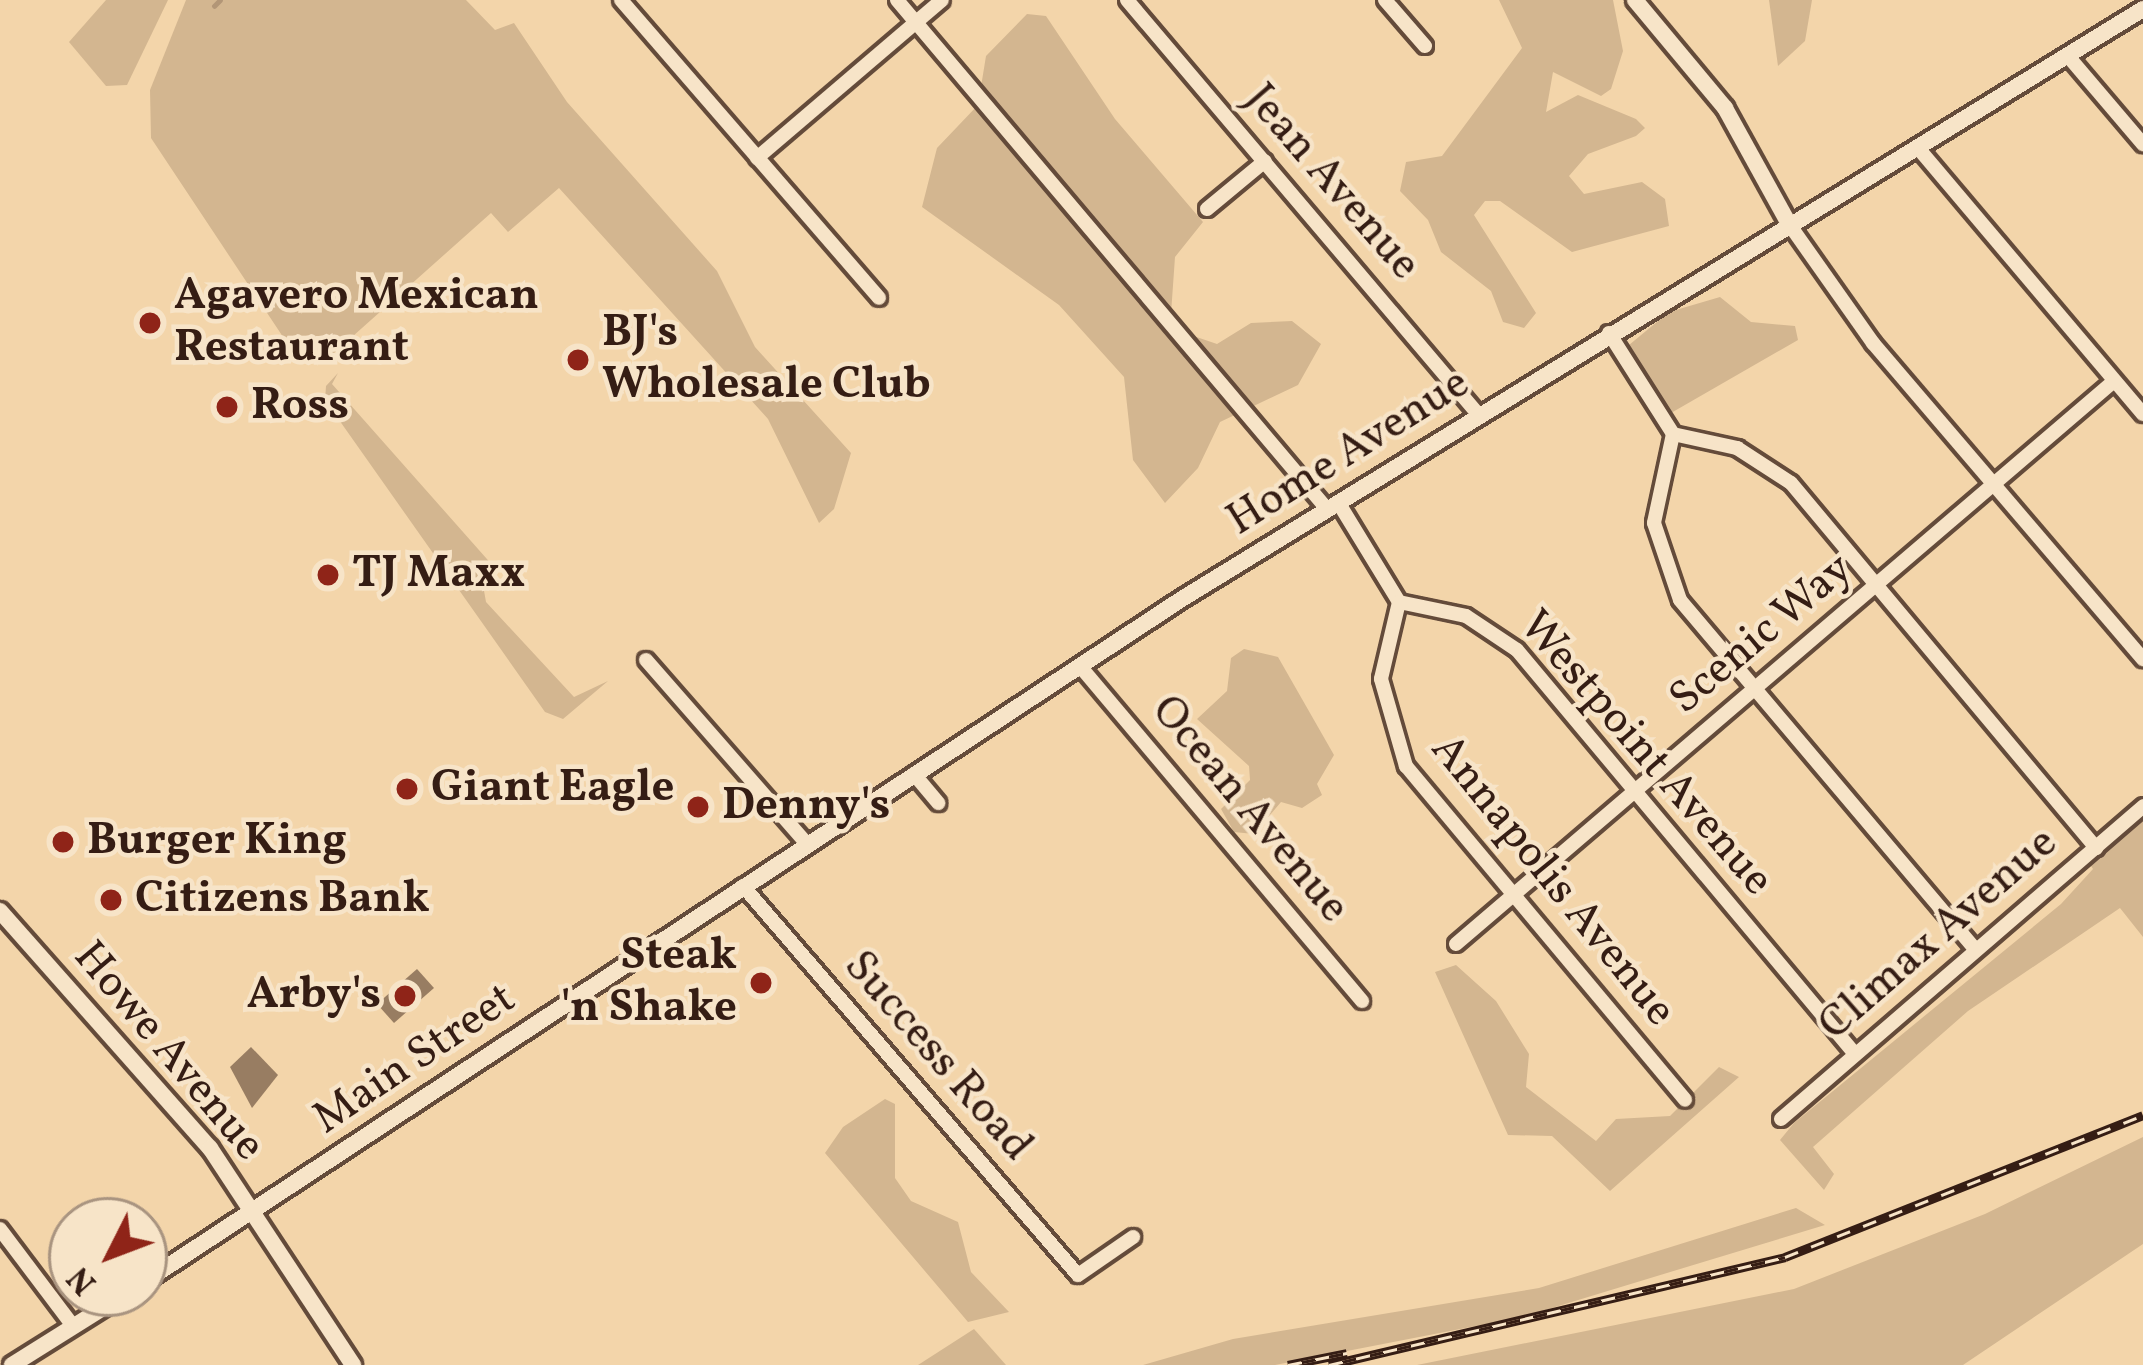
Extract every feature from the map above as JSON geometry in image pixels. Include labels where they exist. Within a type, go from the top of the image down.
[{"type":"street","points":[[621,0],[879,298]]},
{"type":"street","points":[[897,0],[1333,505],[1399,602]]},
{"type":"street","points":[[758,158],[942,0]]},
{"type":"street","name":"Jean Avenue","points":[[1127,0],[1478,414]]},
{"type":"street","points":[[1384,0],[1425,46]]},
{"type":"street","points":[[1635,0],[1725,108],[1790,224],[1847,310],[2143,659]]},
{"type":"street","name":"Home Avenue","points":[[604,976],[1333,505],[2143,9]]},
{"type":"street","points":[[2068,56],[2143,144]]},
{"type":"street","points":[[1919,148],[2143,414]]},
{"type":"street","points":[[1207,209],[1265,161]]},
{"type":"street","points":[[1610,333],[1672,434],[1736,448],[1774,470],[2096,848]]},
{"type":"street","name":"Scenic Way","points":[[1456,944],[2114,380]]},
{"type":"street","points":[[1672,434],[1655,495],[1662,562],[1752,692],[1975,950]]},
{"type":"street","name":"Westpoint Avenue","points":[[1399,602],[1455,611],[1505,639],[1855,1054]]},
{"type":"street","name":"Annapolis Avenue","points":[[1399,602],[1382,679],[1390,734],[1418,783],[1685,1100]]},
{"type":"street","points":[[646,660],[807,844]]},
{"type":"street","name":"Ocean Avenue","points":[[1080,666],[1362,1001]]},
{"type":"street","points":[[914,775],[938,802]]},
{"type":"street","name":"Climax Avenue","points":[[1781,1119],[2143,806]]},
{"type":"street","name":"Success Road","points":[[743,886],[1078,1275],[1133,1237]]},
{"type":"street","name":"Howe Avenue","points":[[0,911],[181,1111],[353,1365]]},
{"type":"street","name":"Main Street","points":[[168,1267],[604,976]]},
{"type":"street","points":[[0,1229],[74,1327]]},
{"type":"street","points":[[12,1365],[90,1317]]},
{"type":"shaded area","points":[[106,0],[168,0],[127,85],[106,86],[69,42]]},
{"type":"shaded area","points":[[186,0],[466,0],[495,30],[514,23],[567,102],[717,271],[755,347],[851,453],[834,509],[819,523],[768,419],[559,188],[508,232],[491,213],[325,361],[299,361],[151,138],[150,90]]},
{"type":"shaded area","points":[[1499,0],[1613,0],[1623,51],[1611,89],[1601,96],[1553,72],[1546,112],[1578,95],[1636,119],[1645,128],[1636,136],[1588,154],[1569,176],[1584,194],[1642,182],[1665,199],[1669,226],[1572,252],[1500,201],[1485,201],[1474,215],[1536,313],[1524,328],[1503,322],[1491,291],[1441,252],[1428,220],[1400,191],[1406,162],[1442,156],[1522,48]]},
{"type":"shaded area","points":[[1769,0],[1812,0],[1805,41],[1778,66]]},
{"type":"shaded area","points":[[1027,14],[1046,16],[1115,119],[1203,222],[1175,257],[1170,328],[1217,344],[1251,323],[1292,321],[1321,344],[1298,385],[1220,422],[1198,468],[1165,503],[1133,460],[1124,377],[1059,305],[922,207],[937,148],[978,105],[986,56]]},
{"type":"shaded area","points":[[1720,297],[1751,322],[1795,326],[1798,340],[1671,413],[1629,345],[1669,312]]},
{"type":"shaded area","points":[[338,373],[332,384],[494,567],[505,562],[483,585],[486,602],[574,697],[608,681],[563,719],[545,712],[325,400],[326,386]]},
{"type":"shaded area","points":[[1244,649],[1278,657],[1334,755],[1317,784],[1322,795],[1302,808],[1281,802],[1254,834],[1234,832],[1221,809],[1250,780],[1249,766],[1197,719],[1227,691],[1231,658]]},
{"type":"shaded area","points":[[2143,806],[2143,937],[2120,908],[1968,1011],[1813,1147],[1834,1174],[1824,1190],[1780,1140],[1794,1123],[2061,904],[2093,869],[2085,857]]},
{"type":"shaded area","points":[[1456,965],[1496,1001],[1529,1054],[1526,1087],[1596,1141],[1616,1119],[1670,1116],[1719,1067],[1739,1077],[1610,1191],[1552,1136],[1508,1135],[1435,972]]},
{"type":"shaded area","points":[[885,1099],[895,1104],[895,1178],[911,1201],[958,1222],[971,1272],[1009,1312],[968,1322],[825,1153],[843,1127]]},
{"type":"shaded area","points":[[2143,1137],[2143,1244],[1963,1365],[1417,1365],[1794,1289],[1985,1214]]},
{"type":"shaded area","points":[[1796,1208],[1825,1225],[1522,1317],[1275,1365],[1143,1365],[1233,1339],[1539,1288]]},
{"type":"shaded area","points":[[974,1329],[1006,1365],[918,1365]]},
{"type":"building","name":"Arby's","points":[[417,969],[434,988],[394,1023],[377,1004]]},
{"type":"building","points":[[251,1047],[278,1075],[252,1108],[230,1067]]},
{"type":"waterway","points":[[214,6],[220,0]]},
{"type":"railway","points":[[1329,1365],[1785,1257],[2143,1115]]},
{"type":"railway","points":[[1288,1365],[1347,1353]]},
{"type":"place","name":"Agavero Mexican Restaurant","points":[[150,323]]},
{"type":"place","name":"BJ's Wholesale Club","points":[[578,360]]},
{"type":"place","name":"Ross","points":[[227,407]]},
{"type":"place","name":"TJ Maxx","points":[[328,575]]},
{"type":"place","name":"Giant Eagle","points":[[407,789]]},
{"type":"place","name":"Denny's","points":[[698,807]]},
{"type":"place","name":"Burger King","points":[[63,842]]},
{"type":"place","name":"Citizens Bank","points":[[111,900]]},
{"type":"place","name":"Steak 'n Shake","points":[[761,983]]},
{"type":"place","name":"Arby's","points":[[405,996]]}]
